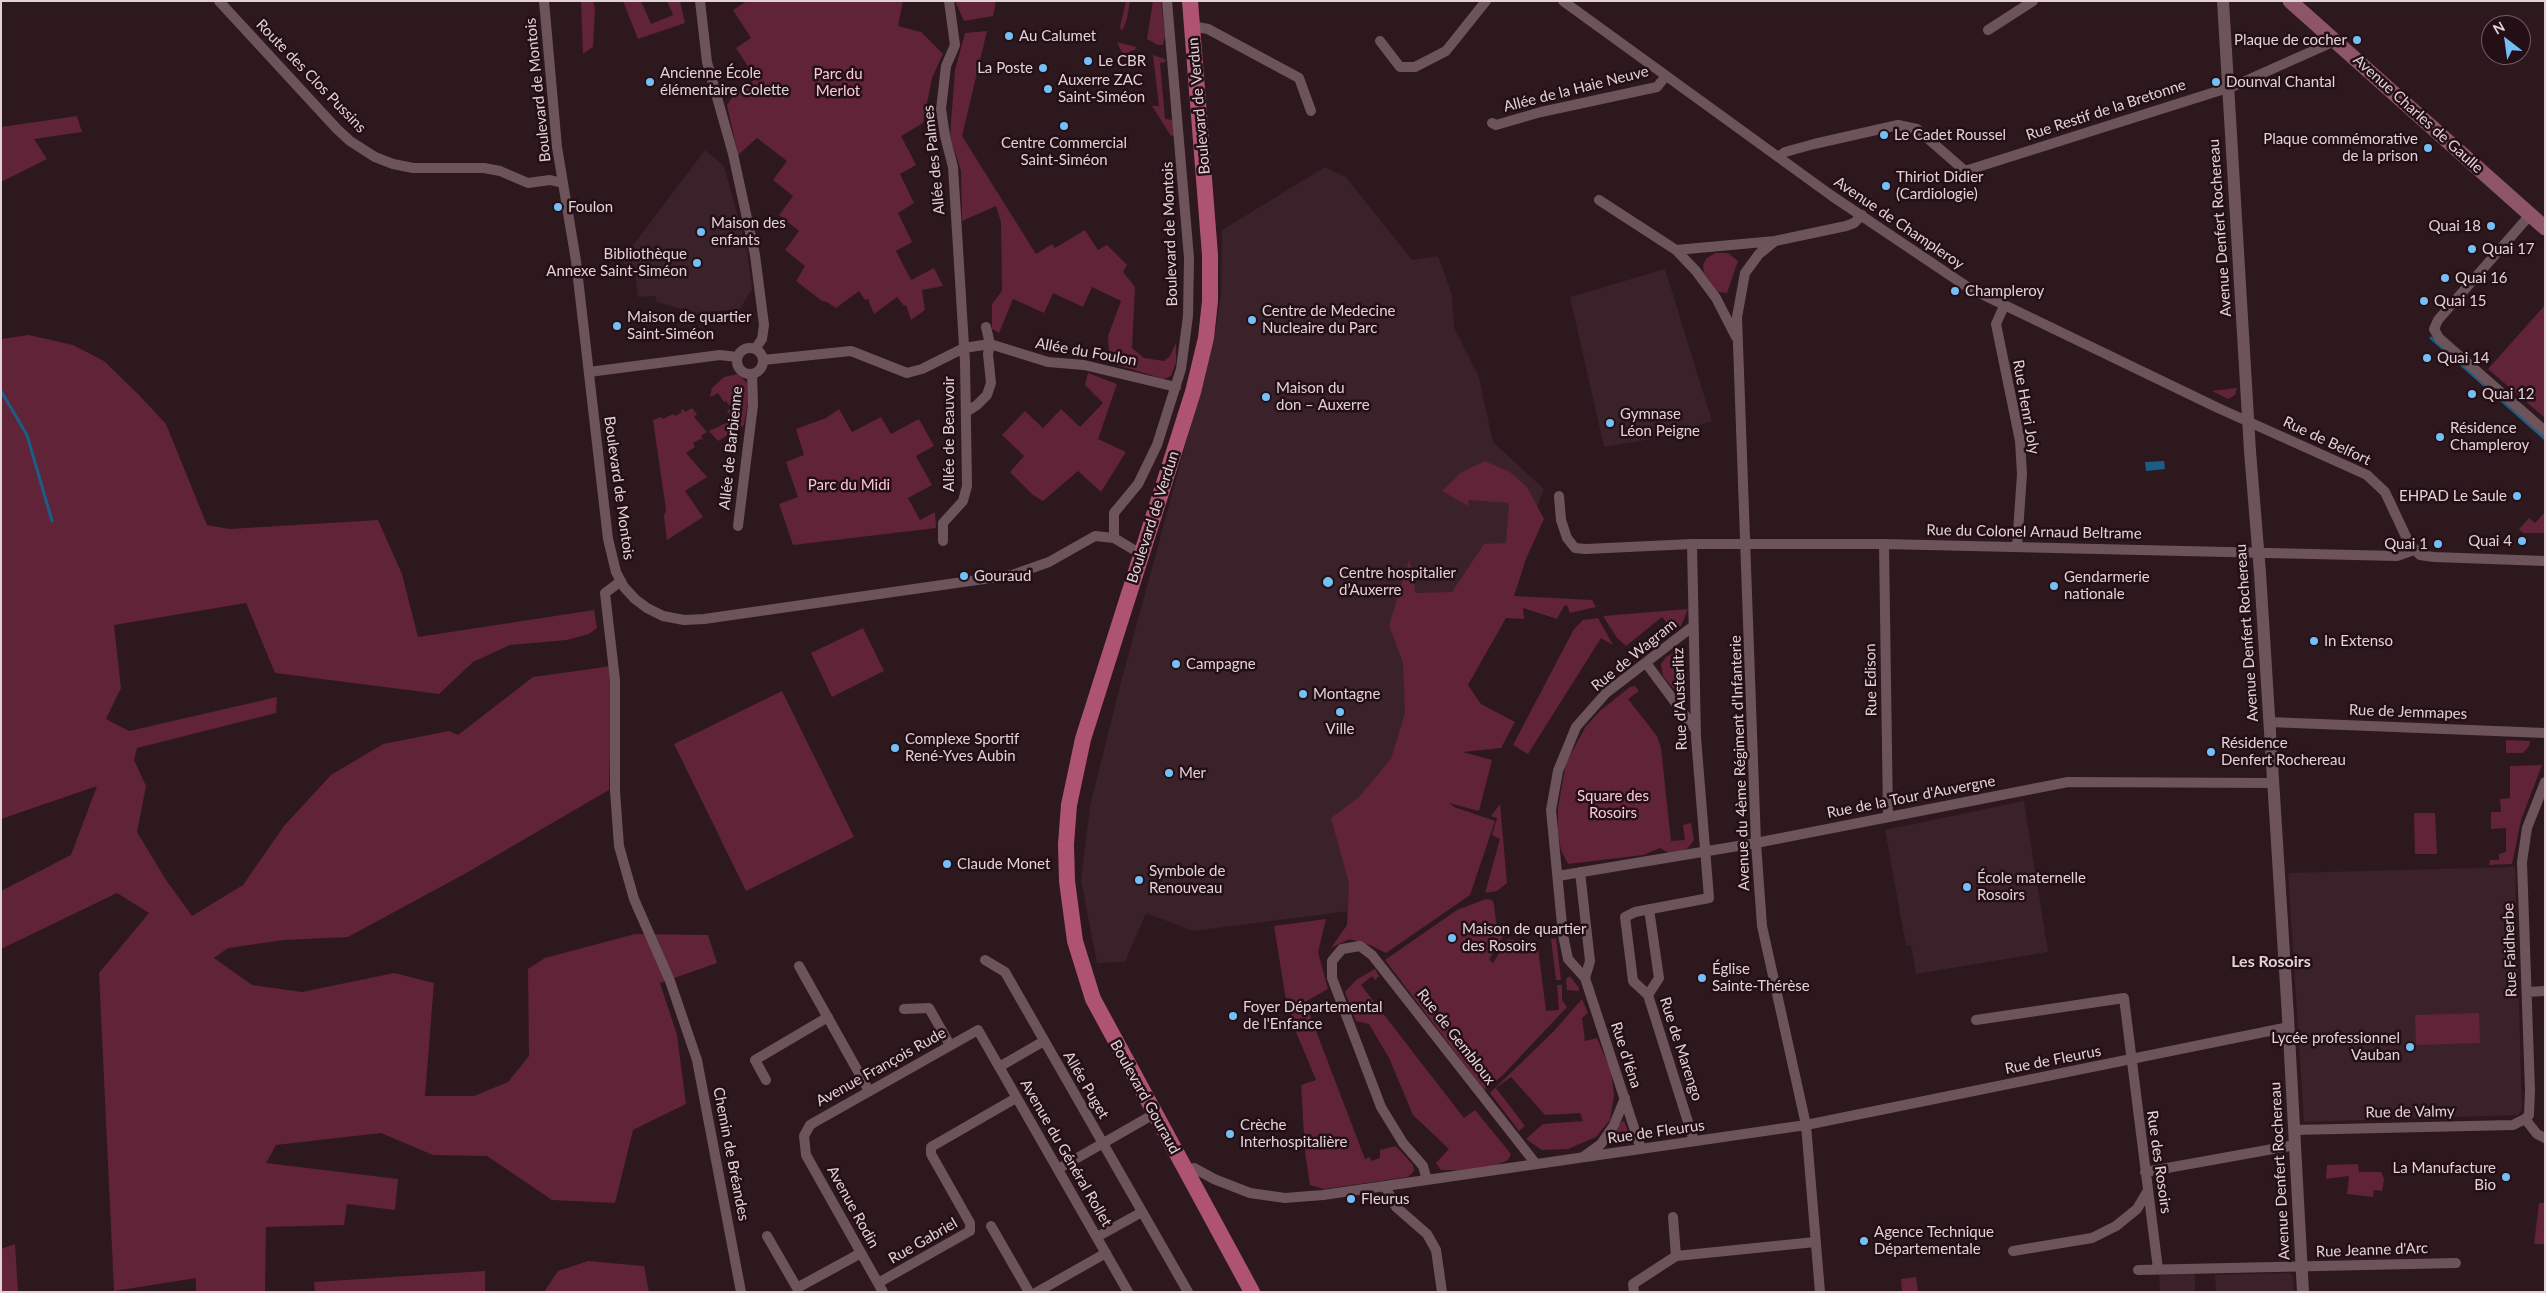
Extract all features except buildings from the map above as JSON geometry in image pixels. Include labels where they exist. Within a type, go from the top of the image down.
[{"type":"main road","name":"Boulevard de Verdun","points":[[1105,1024],[1093,999],[1082,968],[1070,911],[1066,844],[1069,805],[1083,739],[1196,385],[1206,338],[1210,301],[1208,218],[1190,1]]},
{"type":"main road","name":"Avenue Charles de Gaulle","points":[[2290,1],[2545,228]]},
{"type":"main road","name":"Boulevard Gouraud","points":[[1105,1024],[1252,1292]]},
{"type":"street","name":"Route des Clos Pussins","points":[[220,1],[337,129],[350,141],[375,157],[393,164],[413,168],[484,168],[500,170],[528,183],[550,180],[563,183]]},
{"type":"street","name":"Boulevard de Montois","points":[[544,1],[557,147],[576,261],[611,556],[621,582],[635,599],[663,616],[684,620],[704,619],[993,579],[1012,575],[1049,562],[1095,536],[1114,538],[1114,513],[1138,484],[1149,464],[1176,387],[1185,344],[1190,282],[1182,163],[1167,1]]},
{"type":"street","points":[[700,1],[708,69],[733,154],[755,255],[764,325],[762,339],[756,349]]},
{"type":"street","name":"Allée des Palmes","points":[[949,1],[956,45],[946,66],[941,109],[945,136],[953,167],[964,348]]},
{"type":"street","points":[[1380,41],[1400,67],[1416,67],[1446,51],[1486,1]]},
{"type":"street","points":[[1988,30],[2033,1]]},
{"type":"street","name":"Avenue Denfert Rochereau","points":[[2223,1],[2248,420],[2289,1027],[2303,1292]]},
{"type":"street","name":"Avenue de Champleroy","points":[[1569,3],[1665,77],[1948,276],[2004,306],[2248,420]]},
{"type":"street","points":[[1192,26],[1208,29],[1299,78],[1311,112]]},
{"type":"street","name":"Rue Restif de la Bretonne","points":[[1778,158],[1785,152],[1814,144],[1898,125],[1917,129],[1965,171],[2227,87],[2335,41]]},
{"type":"street","name":"Allée de la Haie Neuve","points":[[1492,123],[1496,125],[1541,112],[1657,87],[1665,77]]},
{"type":"street","points":[[1599,200],[1676,250],[1696,271],[1716,298],[1738,340]]},
{"type":"street","points":[[1676,250],[1775,241],[1846,226],[1854,223],[1862,215]]},
{"type":"street","points":[[2530,215],[2438,320],[2434,330],[2439,338],[2545,431]]},
{"type":"street","name":"Avenue du 4ème Régiment d'Infanterie","points":[[1775,241],[1759,254],[1745,273],[1737,317],[1747,544],[1756,843],[1762,926],[1806,1125],[1820,1292]]},
{"type":"street","name":"Rue Henri Joly","points":[[2004,306],[1996,324],[2020,441],[2022,474],[2017,546]]},
{"type":"street","points":[[966,412],[987,395],[991,383],[988,354],[990,344],[986,327]]},
{"type":"street","name":"Allée du Foulon","points":[[763,360],[851,351],[906,373],[922,369],[964,348],[990,344],[1048,362],[1084,365],[1176,387]]},
{"type":"street","name":"Allée de Beauvoir","points":[[943,541],[944,523],[959,507],[966,494],[964,348]]},
{"type":"street","points":[[744,349],[756,349],[763,360],[762,367],[752,374],[741,371],[737,365],[737,357],[744,349]]},
{"type":"street","points":[[589,372],[720,355],[737,357]]},
{"type":"street","name":"Allée de Barbienne","points":[[738,526],[753,405],[752,374]]},
{"type":"street","name":"Rue de Belfort","points":[[2248,420],[2367,475],[2378,483],[2390,501],[2414,550]]},
{"type":"street","name":"Rue du Colonel Arnaud Beltrame","points":[[1559,496],[1561,520],[1567,538],[1575,548],[1692,544],[1884,544],[2397,556],[2414,550]]},
{"type":"street","points":[[1114,538],[1141,554]]},
{"type":"street","name":"Rue d'Austerlitz","points":[[1692,544],[1695,729],[1705,852]]},
{"type":"street","name":"Rue Edison","points":[[1884,544],[1888,817]]},
{"type":"street","points":[[2414,550],[2420,555],[2434,558],[2545,561]]},
{"type":"street","name":"Chemin de Bréandes","points":[[621,582],[605,593],[615,680],[616,825],[624,870],[686,1024],[708,1110],[741,1292]]},
{"type":"street","name":"Rue de Wagram","points":[[1558,876],[1551,810],[1558,771],[1576,727],[1606,693],[1692,628]]},
{"type":"street","points":[[1646,663],[1695,729]]},
{"type":"street","name":"Rue de Jemmapes","points":[[2269,722],[2545,733]]},
{"type":"street","name":"Rue de la Tour d'Auvergne","points":[[1558,876],[1756,843],[2068,782],[2273,783]]},
{"type":"street","name":"Rue Faidherbe","points":[[2525,1119],[2528,1114],[2530,1090],[2522,862],[2527,828],[2545,782]]},
{"type":"street","name":"Rue de Marengo","points":[[1694,1141],[1648,995],[1633,981],[1625,917],[1635,912],[1709,898],[1705,852]]},
{"type":"street","name":"Rue d'Iéna","points":[[1580,872],[1590,961],[1585,978]]},
{"type":"street","name":"Rue d'Iéna","points":[[1558,876],[1563,935],[1568,959],[1585,978],[1625,1098],[1614,1125],[1601,1144],[1583,1158]]},
{"type":"street","name":"Rue de Marengo","points":[[1648,995],[1659,978],[1649,909]]},
{"type":"street","name":"Rue de Gembloux","points":[[1427,1180],[1423,1166],[1403,1143],[1381,1107],[1332,978],[1332,961],[1342,949],[1360,946],[1372,955],[1536,1164]]},
{"type":"street","name":"Allée Puget","points":[[985,960],[1004,972],[1188,1292]]},
{"type":"street","points":[[799,966],[869,1091]]},
{"type":"street","points":[[2527,992],[2545,991]]},
{"type":"street","points":[[1976,1020],[2124,998],[2132,1059]]},
{"type":"street","points":[[904,1009],[929,1008],[950,1045]]},
{"type":"street","points":[[766,1080],[755,1060],[828,1018]]},
{"type":"street","name":"Rue de Fleurus","points":[[1186,1171],[1194,1168],[1214,1179],[1250,1193],[1285,1198],[1323,1195],[1806,1125],[2289,1027]]},
{"type":"street","name":"Avenue François Rude","points":[[804,1136],[810,1125],[978,1030]]},
{"type":"street","name":"Avenue du Général Rollet","points":[[978,1030],[1128,1292]]},
{"type":"street","name":"Allée Puget","points":[[999,1067],[1044,1041]]},
{"type":"street","name":"Rue des Rosoirs","points":[[2132,1059],[2158,1269]]},
{"type":"street","name":"Rue Gabriel","points":[[881,1287],[970,1231],[970,1223],[931,1154],[931,1147],[1016,1098]]},
{"type":"street","points":[[1625,1098],[1641,1149]]},
{"type":"street","points":[[1058,1169],[1154,1114]]},
{"type":"street","points":[[2525,1119],[2537,1134],[2545,1138]]},
{"type":"street","name":"Rue de Valmy","points":[[2294,1130],[2513,1125],[2525,1119]]},
{"type":"street","name":"Avenue Rodin","points":[[804,1136],[806,1155],[881,1287]]},
{"type":"street","points":[[2145,1172],[2295,1145]]},
{"type":"street","points":[[1385,1186],[1396,1207],[1427,1234],[1436,1250],[1442,1292]]},
{"type":"street","points":[[2013,1251],[2092,1238],[2116,1226],[2137,1209],[2147,1192]]},
{"type":"street","points":[[1097,1237],[1142,1212]]},
{"type":"street","points":[[1673,1217],[1676,1256]]},
{"type":"street","points":[[992,1226],[1029,1292]]},
{"type":"street","points":[[767,1236],[796,1288],[861,1252]]},
{"type":"street","points":[[1634,1292],[1633,1284],[1676,1256],[1815,1242]]},
{"type":"street","points":[[1037,1292],[1106,1253]]},
{"type":"street","name":"Rue Jeanne d'Arc","points":[[2138,1270],[2456,1263]]},
{"type":"shaded area","points":[[705,150],[724,166],[747,250],[752,289],[740,309],[696,313],[657,302],[655,296],[638,297],[635,273],[621,261]]},
{"type":"shaded area","name":"Centre hospitalier d’Auxerre","points":[[1325,167],[1346,177],[1412,260],[1438,256],[1452,295],[1454,327],[1479,377],[1493,442],[1544,489],[1381,907],[1193,931],[1146,913],[1125,962],[1097,963],[1081,880],[1090,807],[1123,675],[1214,339],[1221,294],[1222,230]]},
{"type":"shaded area","points":[[1665,269],[1712,421],[1663,437],[1604,447],[1570,297]]},
{"type":"shaded area","name":"École maternelle Rosoirs","points":[[2024,801],[2048,952],[1916,974],[1911,945],[1906,946],[1885,830]]},
{"type":"shaded area","name":"Lycée professionnel Vauban","points":[[2515,867],[2522,1110],[2518,1115],[2304,1122],[2288,873]]},
{"type":"shaded area","points":[[2289,1273],[2293,1277],[2294,1292],[2216,1292],[2215,1275]]},
{"type":"shaded area","points":[[2159,1274],[2195,1274],[2195,1292],[2160,1292]]},
{"type":"green space","points":[[581,1],[593,1],[595,9],[593,47],[583,54]]},
{"type":"green space","points":[[623,1],[641,1],[651,24],[673,15],[667,1],[680,1],[685,23],[638,39]]},
{"type":"green space","name":"Parc du Merlot","points":[[747,1],[903,1],[898,26],[921,32],[943,54],[932,78],[923,123],[901,136],[916,165],[900,174],[914,203],[898,213],[912,242],[896,251],[911,280],[934,268],[943,286],[922,290],[925,310],[911,320],[906,305],[904,306],[897,297],[874,314],[868,299],[865,300],[859,291],[836,308],[822,301],[796,281],[805,266],[785,250],[799,231],[779,215],[793,196],[773,180],[787,161],[757,138],[738,155],[727,105],[736,92],[756,79],[736,48],[751,38],[733,10]]},
{"type":"green space","points":[[955,1],[996,1],[993,16],[964,21]]},
{"type":"green space","points":[[1126,1],[1130,1],[1127,19],[1122,31],[1120,27]]},
{"type":"green space","points":[[1153,1],[1161,1],[1165,36],[1163,45],[1158,45],[1147,39]]},
{"type":"green space","points":[[987,31],[962,136],[1036,254],[1052,244],[1055,248],[1085,230],[1098,250],[1107,245],[1127,265],[1123,272],[1135,287],[1132,348],[1144,358],[1164,361],[1170,356],[1176,343],[1176,363],[1171,376],[1164,379],[1114,364],[1109,356],[1108,336],[1121,301],[1092,287],[1083,307],[1053,293],[1044,313],[1013,299],[999,333],[992,329],[992,304],[1002,291],[1001,222],[996,206],[962,221],[961,171],[950,136],[955,70],[965,33]]},
{"type":"green space","points":[[1117,42],[1136,47],[1135,50],[1130,51],[1130,71]]},
{"type":"green space","points":[[1153,55],[1165,59],[1166,62],[1160,63],[1165,119],[1173,120],[1174,135],[1171,136],[1152,106],[1159,106]]},
{"type":"green space","points":[[77,116],[82,132],[34,139],[47,159],[1,182],[1,127]]},
{"type":"green space","points":[[1715,253],[1728,253],[1738,261],[1727,293],[1718,292],[1704,273],[1703,264],[1707,258]]},
{"type":"green space","points":[[2545,305],[2545,418],[2488,369]]},
{"type":"green space","points":[[29,335],[73,345],[104,361],[138,394],[166,424],[207,525],[229,529],[378,520],[402,574],[418,637],[594,610],[597,628],[589,634],[567,640],[510,645],[473,662],[439,694],[275,673],[246,603],[114,625],[121,688],[106,719],[129,731],[277,697],[276,713],[137,748],[134,760],[146,786],[137,832],[166,880],[192,916],[243,885],[284,826],[331,775],[383,744],[449,731],[458,735],[533,677],[612,666],[609,790],[468,872],[348,937],[284,940],[228,948],[214,958],[252,985],[302,992],[394,973],[434,983],[425,1096],[474,1096],[508,1082],[529,1056],[528,969],[545,958],[635,934],[708,935],[717,963],[660,983],[677,1035],[686,1104],[633,1130],[615,1203],[552,1200],[487,1156],[433,1155],[381,1133],[276,1145],[266,1163],[398,1179],[395,1210],[347,1204],[344,1225],[266,1227],[265,1292],[196,1292],[196,1278],[114,1291],[99,973],[149,913],[117,893],[1,949],[1,891],[71,855],[97,786],[1,819],[1,339]]},
{"type":"green space","points":[[1088,373],[1117,384],[1098,439],[1126,452],[1101,492],[1078,471],[1043,501],[1033,495],[1010,472],[1024,456],[1002,435],[1025,411],[1043,428],[1061,409],[1080,427],[1103,403],[1085,385]]},
{"type":"green space","points":[[738,374],[747,383],[748,402],[744,425],[718,441],[709,431],[733,420],[727,411],[731,408],[718,393],[710,397],[712,388],[724,377]]},
{"type":"green space","points":[[2237,388],[2235,395],[2228,399],[2212,391]]},
{"type":"green space","points":[[692,408],[697,414],[694,417],[707,432],[701,436],[703,440],[700,439],[693,443],[695,447],[686,453],[707,477],[685,491],[703,517],[667,540],[664,516],[666,510],[653,420],[661,417],[663,419],[673,414],[675,416],[682,412],[681,410],[683,409],[685,412]]},
{"type":"green space","name":"Parc du Midi","points":[[839,409],[852,432],[881,417],[891,434],[919,419],[934,446],[916,456],[932,485],[908,498],[920,520],[935,512],[936,528],[793,545],[779,504],[798,497],[786,462],[804,455],[796,429],[826,418]]},
{"type":"green space","points":[[1485,461],[1510,472],[1527,487],[1544,519],[1526,559],[1514,596],[1592,600],[1596,607],[1570,613],[1567,605],[1564,606],[1557,619],[1523,608],[1524,619],[1506,618],[1468,685],[1481,704],[1515,722],[1501,748],[1463,752],[1492,760],[1479,811],[1449,803],[1454,807],[1495,821],[1470,895],[1386,953],[1370,945],[1349,939],[1331,948],[1347,925],[1349,883],[1331,818],[1359,797],[1391,759],[1405,713],[1403,663],[1389,625],[1409,560],[1414,576],[1415,593],[1452,592],[1484,544],[1506,543],[1509,503],[1469,500],[1468,506],[1442,491],[1462,472]]},
{"type":"green space","points":[[2545,512],[2545,533],[2523,533],[2519,529],[2529,518],[2535,523]]},
{"type":"green space","points":[[1688,609],[1681,626],[1671,628],[1662,617],[1626,646],[1617,638],[1603,616]]},
{"type":"green space","points":[[1598,618],[1613,645],[1601,638],[1528,754],[1513,745],[1574,629],[1583,620]]},
{"type":"green space","points":[[863,628],[884,671],[832,697],[811,653]]},
{"type":"green space","points":[[1683,648],[1685,651],[1687,697],[1682,699],[1663,676],[1661,664],[1666,657]]},
{"type":"green space","name":"Square des Rosoirs","points":[[1635,686],[1639,691],[1628,699],[1657,736],[1661,748],[1671,841],[1685,840],[1683,825],[1691,823],[1694,840],[1688,848],[1679,852],[1669,853],[1660,848],[1643,855],[1568,864],[1561,850],[1558,832],[1558,808],[1566,763],[1586,726],[1601,710],[1630,687]]},
{"type":"green space","points":[[782,691],[854,837],[746,891],[674,744]]},
{"type":"green space","points":[[2506,740],[2530,741],[2529,746],[2523,753],[2506,753]]},
{"type":"green space","points":[[2542,765],[2521,820],[2512,864],[2489,865],[2490,860],[2499,860],[2499,854],[2506,852],[2506,828],[2491,829],[2491,812],[2501,812],[2500,799],[2510,798],[2510,766]]},
{"type":"green space","points":[[1500,804],[1507,883],[1497,891],[1485,893],[1500,839],[1492,835],[1497,818],[1491,816]]},
{"type":"green space","points":[[2414,813],[2435,813],[2437,854],[2415,854]]},
{"type":"green space","points":[[1486,899],[1492,900],[1494,904],[1496,922],[1503,936],[1489,960],[1493,963],[1508,939],[1538,947],[1546,1011],[1559,1010],[1557,985],[1562,985],[1562,1000],[1567,1007],[1502,1076],[1484,1090],[1385,960],[1457,910]]},
{"type":"green space","points":[[1326,919],[1318,952],[1328,989],[1305,1002],[1365,1159],[1370,1157],[1371,1161],[1380,1158],[1380,1150],[1396,1146],[1413,1165],[1414,1171],[1408,1177],[1324,1189],[1310,1185],[1305,1152],[1301,1085],[1316,1080],[1296,1032],[1285,994],[1274,926]]},
{"type":"green space","points":[[1556,938],[1561,980],[1556,980],[1551,939]]},
{"type":"green space","points":[[1375,969],[1379,976],[1375,980],[1372,976],[1361,985],[1464,1118],[1475,1110],[1511,1154],[1508,1160],[1494,1166],[1460,1170],[1441,1170],[1436,1163],[1449,1149],[1413,1115],[1389,1058],[1369,1024],[1356,1021],[1345,992],[1356,980]]},
{"type":"green space","points":[[1570,976],[1579,988],[1579,991],[1567,990],[1566,979]]},
{"type":"green space","points":[[1582,999],[1588,1013],[1582,1018],[1585,1041],[1597,1038],[1611,1071],[1614,1095],[1610,1120],[1596,1137],[1568,1149],[1542,1150],[1526,1139],[1543,1124],[1583,1121],[1580,1113],[1545,1115],[1511,1077],[1496,1088],[1525,1126],[1519,1131],[1490,1093],[1553,1032]]},
{"type":"green space","points":[[2479,1013],[2480,1043],[2416,1045],[2415,1015]]},
{"type":"green space","points":[[1622,1121],[1624,1121],[1630,1136],[1628,1141],[1608,1145]]},
{"type":"green space","points":[[2358,1164],[2359,1172],[2381,1172],[2384,1179],[2382,1191],[2374,1190],[2373,1197],[2347,1194],[2349,1176],[2326,1179],[2327,1165]]},
{"type":"green space","points":[[2539,1203],[2545,1203],[2545,1244],[2534,1244]]},
{"type":"green space","points":[[15,1244],[18,1292],[1,1292],[1,1249]]},
{"type":"green space","points":[[588,1261],[644,1266],[649,1292],[544,1292],[558,1271]]},
{"type":"green space","points":[[485,1271],[485,1292],[315,1292],[314,1282]]},
{"type":"green space","points":[[1916,1277],[1918,1292],[1902,1292],[1901,1279]]},
{"type":"water","points":[[2164,461],[2165,469],[2146,471],[2145,462]]},
{"type":"waterway","points":[[2431,338],[2545,439]]},
{"type":"waterway","points":[[1,391],[27,435],[52,521]]},
{"type":"place","name":"Au Calumet","points":[[1009,36]]},
{"type":"place","name":"Plaque de cocher","points":[[2357,40]]},
{"type":"place","name":"Le CBR","points":[[1088,61]]},
{"type":"place","name":"La Poste","points":[[1043,68]]},
{"type":"place","name":"Ancienne École élémentaire Colette","points":[[650,82]]},
{"type":"place","name":"Dounval Chantal","points":[[2216,82]]},
{"type":"place","name":"Auxerre ZAC Saint-Siméon","points":[[1048,89]]},
{"type":"place","name":"Centre Commercial Saint-Siméon","points":[[1064,126]]},
{"type":"place","name":"Le Cadet Roussel","points":[[1884,135]]},
{"type":"place","name":"Plaque commémorative de la prison","points":[[2428,148]]},
{"type":"place","name":"Thiriot Didier (Cardiologie)","points":[[1886,186]]},
{"type":"place","name":"Foulon","points":[[558,207]]},
{"type":"place","name":"Quai 18","points":[[2491,226]]},
{"type":"place","name":"Maison des enfants","points":[[701,232]]},
{"type":"place","name":"Quai 17","points":[[2472,249]]},
{"type":"place","name":"Bibliothèque Annexe Saint-Siméon","points":[[697,263]]},
{"type":"place","name":"Quai 16","points":[[2445,278]]},
{"type":"place","name":"Champleroy","points":[[1955,291]]},
{"type":"place","name":"Quai 15","points":[[2424,301]]},
{"type":"place","name":"Centre de Medecine Nucleaire du Parc","points":[[1252,320]]},
{"type":"place","name":"Maison de quartier Saint-Siméon","points":[[617,326]]},
{"type":"place","name":"Quai 14","points":[[2427,358]]},
{"type":"place","name":"Quai 12","points":[[2472,394]]},
{"type":"place","name":"Maison du don – Auxerre","points":[[1266,397]]},
{"type":"place","name":"Gymnase Léon Peigne","points":[[1610,423]]},
{"type":"place","name":"Résidence Champleroy","points":[[2440,437]]},
{"type":"place","name":"EHPAD Le Saule","points":[[2517,496]]},
{"type":"place","name":"Quai 4","points":[[2522,541]]},
{"type":"place","name":"Quai 1","points":[[2438,544]]},
{"type":"place","name":"Gouraud","points":[[964,576]]},
{"type":"place","name":"Centre hospitalier d’Auxerre","points":[[1328,582]]},
{"type":"place","name":"Gendarmerie nationale","points":[[2054,586]]},
{"type":"place","name":"In Extenso","points":[[2314,641]]},
{"type":"place","name":"Campagne","points":[[1176,664]]},
{"type":"place","name":"Montagne","points":[[1303,694]]},
{"type":"place","name":"Ville","points":[[1340,712]]},
{"type":"place","name":"Complexe Sportif René-Yves Aubin","points":[[895,748]]},
{"type":"place","name":"Résidence Denfert Rochereau","points":[[2211,752]]},
{"type":"place","name":"Mer","points":[[1169,773]]},
{"type":"place","name":"Claude Monet","points":[[947,864]]},
{"type":"place","name":"Symbole de Renouveau","points":[[1139,880]]},
{"type":"place","name":"École maternelle Rosoirs","points":[[1967,887]]},
{"type":"place","name":"Maison de quartier des Rosoirs","points":[[1452,938]]},
{"type":"place","name":"Église Sainte-Thérèse","points":[[1702,978]]},
{"type":"place","name":"Foyer Départemental de l'Enfance","points":[[1233,1016]]},
{"type":"place","name":"Lycée professionnel Vauban","points":[[2410,1047]]},
{"type":"place","name":"Crèche Interhospitalière","points":[[1230,1134]]},
{"type":"place","name":"La Manufacture Bio","points":[[2506,1177]]},
{"type":"place","name":"Fleurus","points":[[1351,1199]]},
{"type":"place","name":"Agence Technique Départementale","points":[[1864,1241]]},
{"type":"district","name":"Les Rosoirs","points":[[2271,962]]}]
